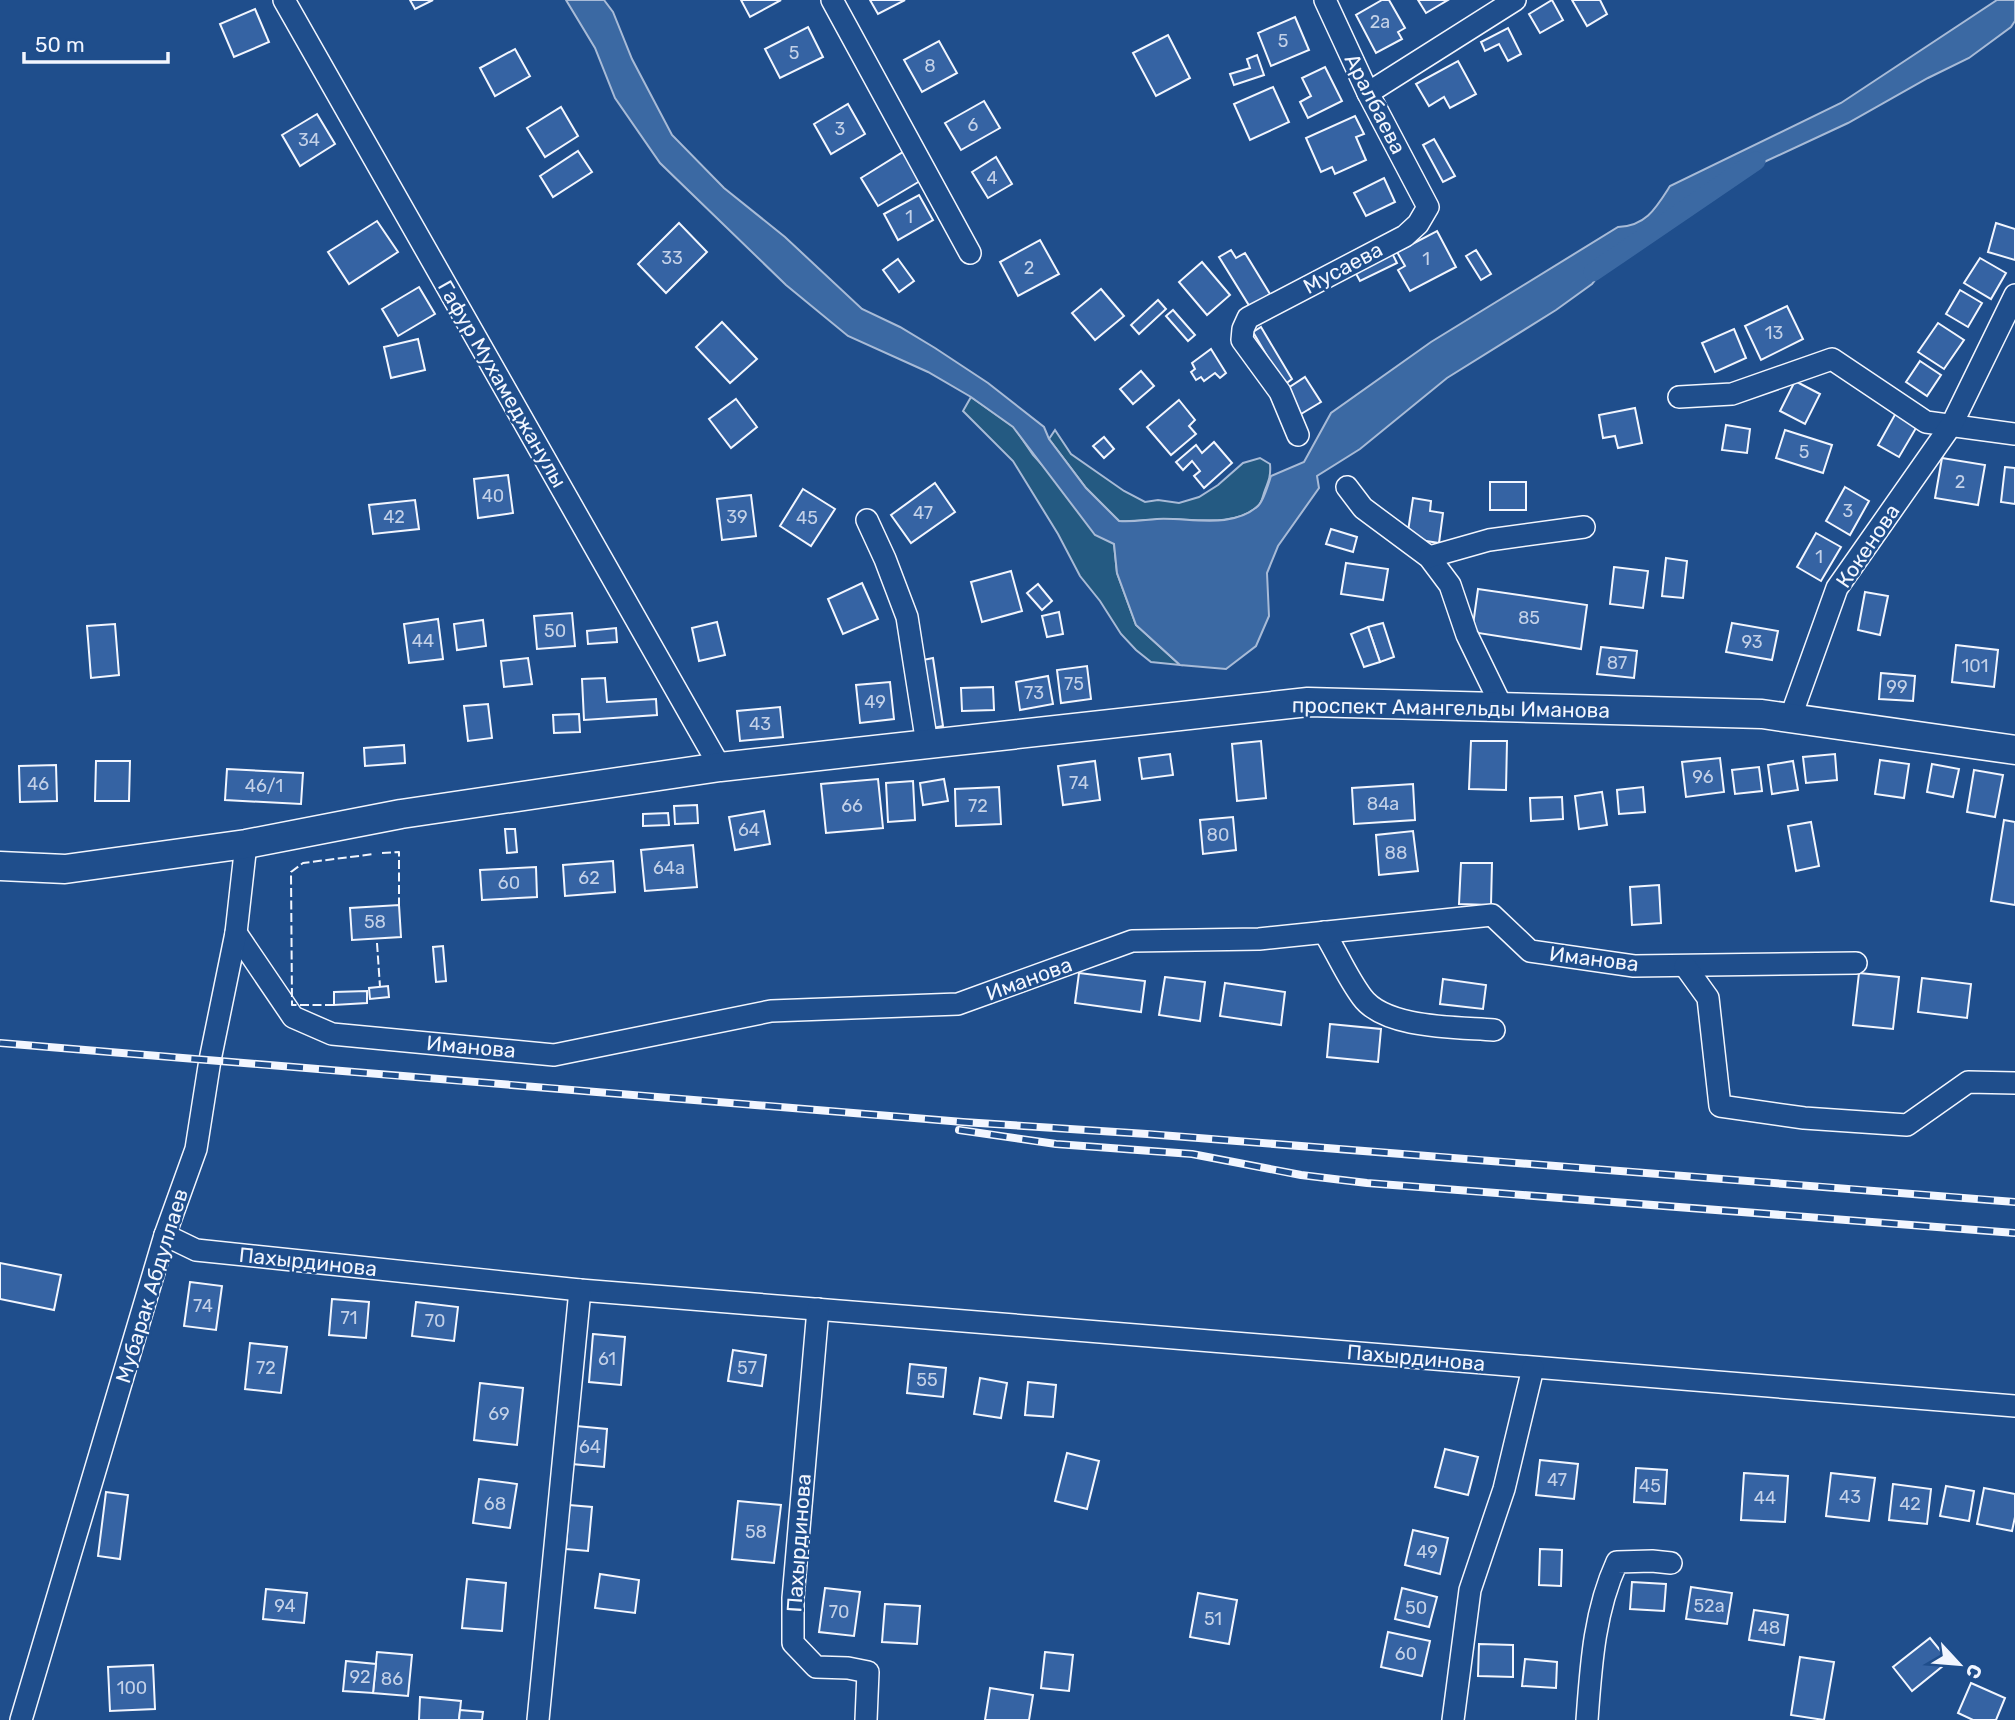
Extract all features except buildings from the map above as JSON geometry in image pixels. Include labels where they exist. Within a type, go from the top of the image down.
[{"type":"main road","name":"проспект Амангельды Иманова","points":[[720,767],[1308,702],[1762,714],[2015,750]]},
{"type":"main road","points":[[0,866],[65,869],[246,844],[401,814],[720,767]]},
{"type":"street","name":"Гафур Мухамеджанулы","points":[[284,0],[720,767]]},
{"type":"street","points":[[832,0],[970,253]]},
{"type":"street","name":"Аралбаева","points":[[1325,0],[1368,93],[1428,206]]},
{"type":"street","points":[[1368,93],[1515,0]]},
{"type":"street","name":"Мусаева","points":[[1298,435],[1280,392],[1242,340],[1248,318],[1405,236],[1418,224],[1428,206]]},
{"type":"street","name":"Кокенова","points":[[1790,719],[1837,588],[1952,424],[2015,295]]},
{"type":"street","points":[[1679,397],[1732,394],[1832,359],[1926,422],[2015,434]]},
{"type":"street","points":[[1347,487],[1363,508],[1429,557],[1450,585],[1467,635],[1502,707]]},
{"type":"street","points":[[867,520],[908,617],[926,744]]},
{"type":"street","points":[[1429,557],[1489,540],[1584,527]]},
{"type":"street","name":"Мубарак Абдуллаев","points":[[20,1720],[165,1235],[196,1149],[210,1060],[236,933],[246,844]]},
{"type":"street","name":"Иманова","points":[[236,933],[293,1017],[332,1034],[554,1055],[771,1011],[958,1004],[1132,941],[1259,939],[1492,915],[1530,951],[1634,966],[1856,963]]},
{"type":"street","points":[[1324,932],[1363,999],[1384,1014],[1406,1022],[1494,1030]]},
{"type":"street","points":[[1685,966],[1708,998],[1720,1106],[1804,1118],[1907,1125],[1968,1082],[2015,1083]]},
{"type":"street","name":"Пахырдинова","points":[[165,1235],[196,1250],[580,1290],[2015,1406]]},
{"type":"street","points":[[538,1720],[580,1290]]},
{"type":"street","name":"Пахырдинова","points":[[818,1309],[793,1598],[793,1643],[816,1667],[868,1672],[866,1720]]},
{"type":"street","points":[[1453,1720],[1471,1590],[1504,1489],[1533,1368]]},
{"type":"street","points":[[1587,1720],[1597,1623],[1617,1562],[1671,1563]]},
{"type":"shaded area","points":[[566,0],[604,0],[613,12],[632,59],[672,135],[724,188],[785,237],[862,309],[935,348],[988,383],[1044,427],[1049,439],[1086,488],[1119,521],[1209,521],[1235,518],[1247,513],[1260,503],[1271,476],[1304,462],[1331,413],[1431,342],[1618,227],[1643,219],[1655,208],[1670,186],[1841,103],[1997,0],[2015,0],[2015,21],[2011,27],[1969,58],[1848,123],[1706,189],[1670,211],[1618,251],[1592,284],[1556,310],[1447,378],[1360,449],[1317,476],[1319,488],[1278,546],[1267,573],[1269,616],[1256,646],[1226,669],[1180,665],[1136,625],[1117,573],[1114,544],[1095,535],[1013,427],[971,397],[928,372],[848,336],[786,285],[660,163],[615,98],[595,48]]},
{"type":"shaded area","points":[[971,397],[1014,427],[1033,455],[1114,544],[1117,573],[1136,625],[1180,665],[1151,662],[1121,634],[1080,576],[1058,534],[1013,461],[963,411]]},
{"type":"shaded area","points":[[1055,430],[1071,454],[1124,491],[1145,502],[1158,500],[1179,503],[1199,497],[1218,485],[1243,463],[1260,458],[1270,464],[1269,477],[1260,504],[1240,516],[1216,520],[1119,521],[1086,488],[1049,439]]},
{"type":"waterway","points":[[1593,272],[1756,161]]},
{"type":"railway","points":[[0,1043],[963,1122],[2015,1202]]},
{"type":"railway","points":[[959,1130],[1056,1144],[1192,1154],[1301,1175],[1367,1183],[2015,1233]]},
{"type":"fence","points":[[382,853],[399,852],[399,905]]},
{"type":"fence","points":[[334,1005],[292,1005],[291,872],[303,863],[374,854]]},
{"type":"fence","points":[[377,943],[380,987]]}]
